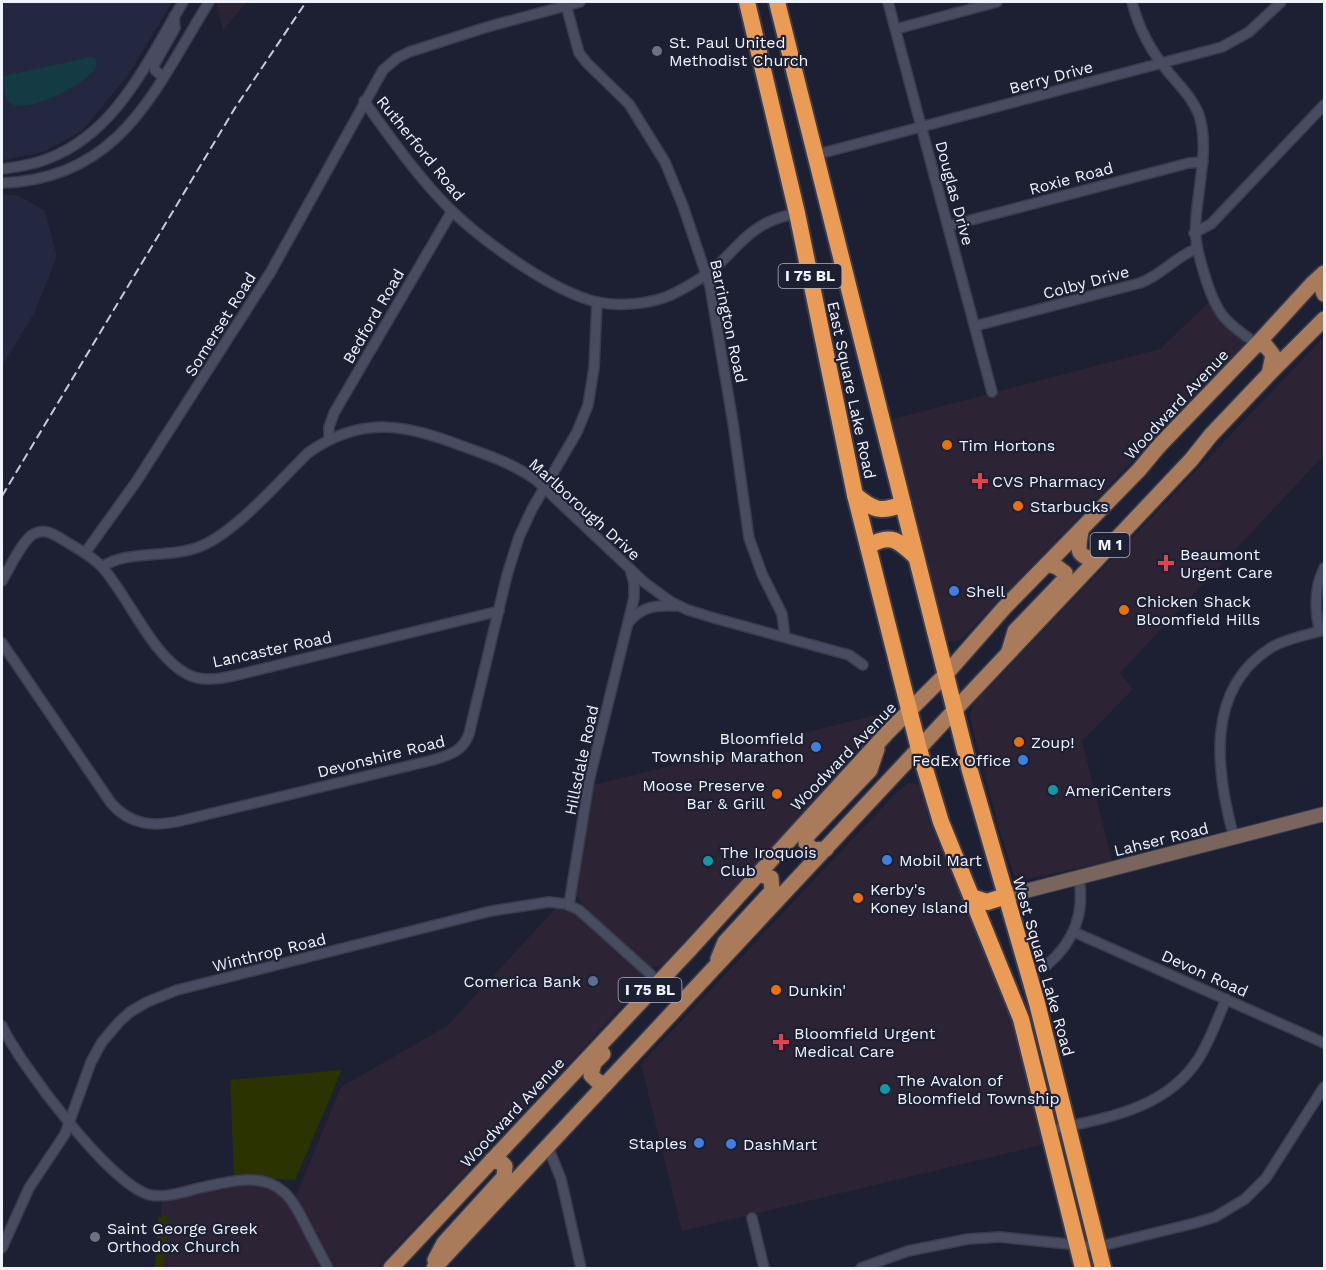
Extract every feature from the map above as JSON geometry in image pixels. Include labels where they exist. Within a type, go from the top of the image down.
[{"type":"highway","name":"East Square Lake Road","points":[[747,2],[797,213],[855,495],[919,749]]},
{"type":"highway","name":"East Square Lake Road","points":[[777,2],[955,710]]},
{"type":"highway","points":[[784,155],[802,164],[815,155]]},
{"type":"highway","points":[[797,213],[804,206],[812,203],[829,210]]},
{"type":"highway","points":[[855,495],[869,505],[883,510],[903,504]]},
{"type":"highway","points":[[868,546],[882,539],[891,539],[901,543],[916,557]]},
{"type":"highway","name":"West Square Lake Road","points":[[955,710],[978,801],[1037,1002],[1103,1269]]},
{"type":"highway","points":[[919,749],[937,810],[1021,1019],[1083,1269]]},
{"type":"highway","points":[[972,897],[987,902],[1006,896]]},
{"type":"main road","name":"Woodward Avenue","points":[[391,1269],[879,743],[946,675],[1004,608],[1081,531],[1312,284],[1324,274]]},
{"type":"main road","points":[[1324,274],[1322,288],[1324,294]]},
{"type":"main road","name":"M 1","points":[[955,710],[1198,453],[1211,435],[1324,319]]},
{"type":"main road","points":[[1257,344],[1266,346],[1273,355],[1269,374]]},
{"type":"main road","points":[[1081,531],[1078,546],[1081,555],[1096,560]]},
{"type":"main road","points":[[1008,654],[1015,631],[1064,580],[1065,573],[1062,570],[1047,564]]},
{"type":"main road","name":"I 75 BL","points":[[433,1269],[955,710]]},
{"type":"main road","points":[[826,849],[813,850],[806,843],[807,836],[870,770],[879,743]]},
{"type":"main road","points":[[715,968],[725,942],[772,891],[771,878],[758,874]]},
{"type":"main road","points":[[606,1085],[591,1075],[594,1063],[654,1000],[658,981]]},
{"type":"main road","points":[[433,1269],[444,1243],[504,1177],[505,1166],[492,1160]]},
{"type":"street","points":[[2,169],[47,159],[69,149],[94,133],[117,109],[128,93],[183,2]]},
{"type":"street","points":[[2,183],[45,177],[76,165],[109,144],[146,105],[209,2]]},
{"type":"street","name":"Somerset Road","points":[[85,553],[149,462],[270,273],[383,70],[402,55],[438,42],[580,2]]},
{"type":"street","name":"Douglas Drive","points":[[888,2],[992,392]]},
{"type":"street","points":[[896,28],[997,2]]},
{"type":"street","points":[[1132,2],[1142,34],[1162,64],[1187,94],[1198,113],[1203,135],[1203,162],[1194,232],[1196,249],[1215,306],[1227,321],[1257,344]]},
{"type":"street","name":"Berry Drive","points":[[815,155],[1222,47],[1236,41],[1254,28],[1281,2]]},
{"type":"street","name":"Barrington Road","points":[[566,6],[576,46],[583,58],[629,104],[665,162],[678,190],[711,294],[729,396],[749,538],[762,574],[782,614],[785,638]]},
{"type":"street","points":[[163,77],[155,70],[154,65],[175,28],[174,16]]},
{"type":"street","name":"Rutherford Road","points":[[364,101],[396,145],[452,211],[529,270],[555,285],[597,302],[653,300],[680,290],[716,267],[760,226],[797,213]]},
{"type":"street","points":[[1194,232],[1203,230],[1211,224],[1324,105]]},
{"type":"street","name":"Roxie Road","points":[[948,226],[1189,163],[1203,162]]},
{"type":"street","name":"Bedford Road","points":[[329,440],[329,427],[334,413],[452,211]]},
{"type":"street","name":"Colby Drive","points":[[975,326],[1140,283],[1155,277],[1180,256],[1196,249]]},
{"type":"street","name":"Devonshire Road","points":[[2,643],[111,803],[119,812],[132,820],[146,824],[158,825],[180,821],[434,760],[460,749],[469,734],[519,537],[544,488],[577,432],[588,405],[594,368],[597,302]]},
{"type":"street","name":"Marlborough Drive","points":[[102,567],[116,560],[186,552],[215,540],[229,530],[308,453],[329,440],[349,432],[376,427],[394,427],[419,431],[504,461],[530,476],[652,589],[681,607],[849,655],[863,665]]},
{"type":"street","name":"Lancaster Road","points":[[2,581],[27,540],[39,532],[53,534],[85,553],[102,567],[168,659],[185,673],[200,678],[241,674],[499,611]]},
{"type":"street","name":"Hillsdale Road","points":[[569,905],[589,781],[628,624],[635,586],[628,567]]},
{"type":"street","points":[[1234,838],[1225,804],[1220,770],[1221,728],[1228,698],[1242,674],[1263,654],[1284,641],[1322,631],[1316,618],[1316,593],[1324,568]]},
{"type":"street","points":[[628,624],[638,612],[647,608],[660,605],[681,607]]},
{"type":"street","name":"Lahser Road","points":[[1006,896],[1324,814]]},
{"type":"street","points":[[1047,965],[1064,948],[1074,932],[1082,901],[1079,878]]},
{"type":"street","name":"Winthrop Road","points":[[2,1248],[29,1188],[63,1137],[91,1062],[102,1042],[124,1017],[158,997],[177,990],[479,914],[537,903],[569,905]]},
{"type":"street","points":[[569,905],[579,910],[658,981]]},
{"type":"street","name":"Devon Road","points":[[1074,932],[1324,1043]]},
{"type":"street","points":[[1050,1130],[1126,1113],[1168,1091],[1185,1076],[1199,1058],[1226,999]]},
{"type":"street","points":[[2,1026],[24,1062],[68,1122],[115,1172],[132,1186],[145,1193],[165,1195],[243,1180],[261,1181],[274,1185],[292,1200],[328,1269]]},
{"type":"street","points":[[861,1269],[908,1251],[968,1239],[1000,1237],[1097,1246],[1205,1220],[1237,1205],[1266,1178],[1324,1087]]},
{"type":"street","points":[[548,1148],[561,1179],[581,1269]]},
{"type":"street","points":[[752,1218],[764,1269]]},
{"type":"shaded area","points":[[2,2],[172,2],[128,75],[82,131],[43,152],[2,160]]},
{"type":"shaded area","points":[[216,2],[247,2],[223,30]]},
{"type":"shaded area","points":[[91,57],[95,59],[97,65],[92,72],[84,80],[58,95],[30,105],[18,106],[10,103],[6,98],[3,76]]},
{"type":"shaded area","points":[[2,194],[19,196],[44,210],[57,256],[34,314],[2,365]]},
{"type":"shaded area","points":[[1209,302],[1242,338],[1243,347],[961,639],[956,642],[949,641],[943,630],[890,420],[1160,349]]},
{"type":"shaded area","points":[[1324,337],[1324,455],[1120,673],[1133,689],[1082,741],[1112,861],[1027,879],[1014,875],[999,829],[971,721],[970,713],[976,701]]},
{"type":"shaded area","points":[[896,710],[890,720],[662,965],[650,966],[584,907],[577,895],[593,785]]},
{"type":"shaded area","points":[[908,783],[922,787],[927,802],[926,813],[956,886],[960,887],[1017,1030],[1046,1144],[682,1231],[641,1064],[893,796]]},
{"type":"shaded area","points":[[557,907],[576,913],[639,970],[643,977],[641,986],[377,1268],[332,1268],[295,1198],[341,1087],[447,1026]]},
{"type":"shaded area","points":[[254,1184],[278,1191],[289,1202],[324,1268],[158,1268],[162,1201],[236,1185]]},
{"type":"green space","points":[[342,1070],[295,1180],[234,1177],[230,1080]]},
{"type":"green space","points":[[167,1216],[164,1268],[155,1268],[158,1217]]},
{"type":"railway","points":[[2,496],[235,108],[306,2]]},
{"type":"place","name":"St. Paul United Methodist Church","points":[[657,51]]},
{"type":"place","name":"Tim Hortons","points":[[947,445]]},
{"type":"place","name":"CVS Pharmacy","points":[[980,481]]},
{"type":"place","name":"Starbucks","points":[[1018,506]]},
{"type":"place","name":"Beaumont Urgent Care","points":[[1166,563]]},
{"type":"place","name":"Shell","points":[[954,591]]},
{"type":"place","name":"Chicken Shack Bloomfield Hills","points":[[1124,610]]},
{"type":"place","name":"Zoup!","points":[[1019,742]]},
{"type":"place","name":"Bloomfield Township Marathon","points":[[816,747]]},
{"type":"place","name":"FedEx Office","points":[[1023,760]]},
{"type":"place","name":"AmeriCenters","points":[[1053,790]]},
{"type":"place","name":"Moose Preserve Bar & Grill","points":[[777,794]]},
{"type":"place","name":"Mobil Mart","points":[[887,860]]},
{"type":"place","name":"The Iroquois Club","points":[[708,861]]},
{"type":"place","name":"Kerby's Koney Island","points":[[858,898]]},
{"type":"place","name":"Comerica Bank","points":[[593,981]]},
{"type":"place","name":"Dunkin'","points":[[776,990]]},
{"type":"place","name":"Bloomfield Urgent Medical Care","points":[[781,1042]]},
{"type":"place","name":"The Avalon of Bloomfield Township","points":[[885,1089]]},
{"type":"place","name":"Staples","points":[[699,1143]]},
{"type":"place","name":"DashMart","points":[[731,1144]]},
{"type":"place","name":"Saint George Greek Orthodox Church","points":[[95,1237]]}]
